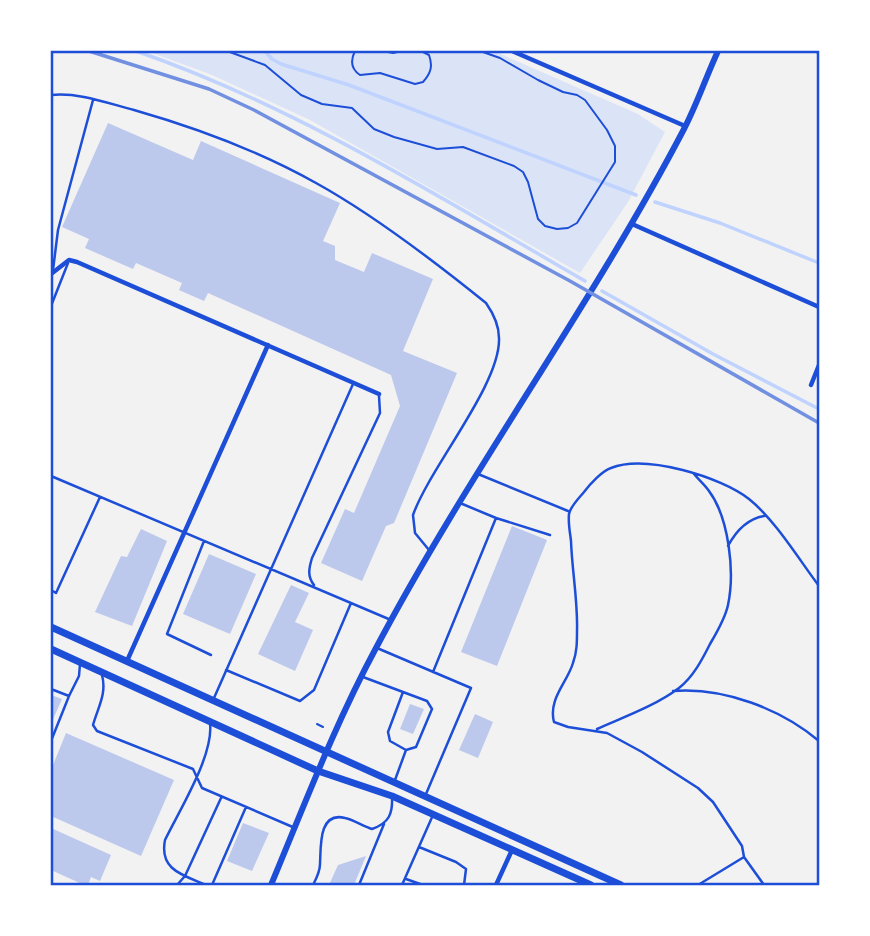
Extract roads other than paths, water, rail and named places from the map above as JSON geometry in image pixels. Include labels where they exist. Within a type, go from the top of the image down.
[{"type":"main road","points":[[51,627],[621,885]]},
{"type":"main road","points":[[51,649],[318,771],[392,796],[591,885]]},
{"type":"street","points":[[512,51],[685,126]]},
{"type":"street","points":[[271,885],[318,771],[376,647],[460,503],[632,224],[685,126],[718,51]]},
{"type":"street","points":[[632,224],[819,307]]},
{"type":"street","points":[[52,273],[69,260],[379,394]]},
{"type":"street","points":[[127,662],[268,345]]},
{"type":"street","points":[[811,385],[819,365]]},
{"type":"street","points":[[496,885],[513,849]]},
{"type":"lane","points":[[51,95],[63,94],[93,100],[204,131],[305,177],[369,217],[486,303],[493,314],[499,339],[493,366],[413,514],[415,533],[431,552]]},
{"type":"lane","points":[[52,273],[58,230],[93,100]]},
{"type":"lane","points":[[51,306],[69,260]]},
{"type":"lane","points":[[212,701],[354,382]]},
{"type":"lane","points":[[316,588],[309,580],[309,567],[380,413],[379,394]]},
{"type":"lane","points":[[764,885],[744,857],[742,846],[713,802],[698,788],[607,733],[554,722],[551,712],[554,702],[573,664],[577,649],[578,611],[569,512],[587,487],[610,468],[636,464],[694,474],[727,485],[748,499],[765,516],[819,586]]},
{"type":"lane","points":[[478,474],[569,512]]},
{"type":"lane","points":[[596,730],[660,700],[673,691],[695,670],[719,628],[727,607],[731,579],[728,545],[719,510],[710,492],[694,474]]},
{"type":"lane","points":[[51,476],[391,620]]},
{"type":"lane","points":[[51,590],[56,593],[100,497]]},
{"type":"lane","points":[[460,503],[550,535]]},
{"type":"lane","points":[[728,545],[735,533],[745,524],[756,517],[765,516]]},
{"type":"lane","points":[[433,672],[496,518]]},
{"type":"lane","points":[[204,541],[167,634],[211,654]]},
{"type":"lane","points":[[226,670],[300,701],[314,690],[351,603]]},
{"type":"lane","points":[[376,647],[471,688],[425,797]]},
{"type":"lane","points":[[51,741],[79,676],[80,663]]},
{"type":"lane","points":[[102,672],[104,696],[93,725],[97,731],[193,769],[202,788],[295,828]]},
{"type":"lane","points":[[362,676],[427,701],[432,709],[416,747],[406,750],[390,741],[388,732],[403,692]]},
{"type":"lane","points":[[51,689],[69,696]]},
{"type":"lane","points":[[673,691],[688,690],[717,695],[757,706],[791,721],[819,741]]},
{"type":"lane","points":[[206,885],[176,872],[166,863],[163,852],[165,840],[212,737],[210,723]]},
{"type":"lane","points":[[393,783],[406,750]]},
{"type":"lane","points":[[313,885],[319,873],[321,835],[326,825],[335,818],[344,817],[372,829],[390,818],[392,796]]},
{"type":"lane","points":[[177,885],[186,876],[222,797]]},
{"type":"lane","points":[[212,885],[246,807]]},
{"type":"lane","points":[[402,885],[434,814]]},
{"type":"lane","points":[[359,885],[385,823]]},
{"type":"lane","points":[[419,847],[466,869],[464,885]]},
{"type":"lane","points":[[698,885],[744,857]]},
{"type":"lane","points":[[405,878],[423,885]]},
{"type":"waterway","points":[[136,51],[253,98],[309,126],[421,186],[585,281]]},
{"type":"waterway","points":[[265,51],[281,64],[349,85],[636,195]]},
{"type":"waterway","points":[[655,202],[720,223],[819,263]]},
{"type":"waterway","points":[[602,291],[713,354],[819,409]]},
{"type":"railway","points":[[89,51],[209,89],[254,110],[570,281],[819,423]]}]
